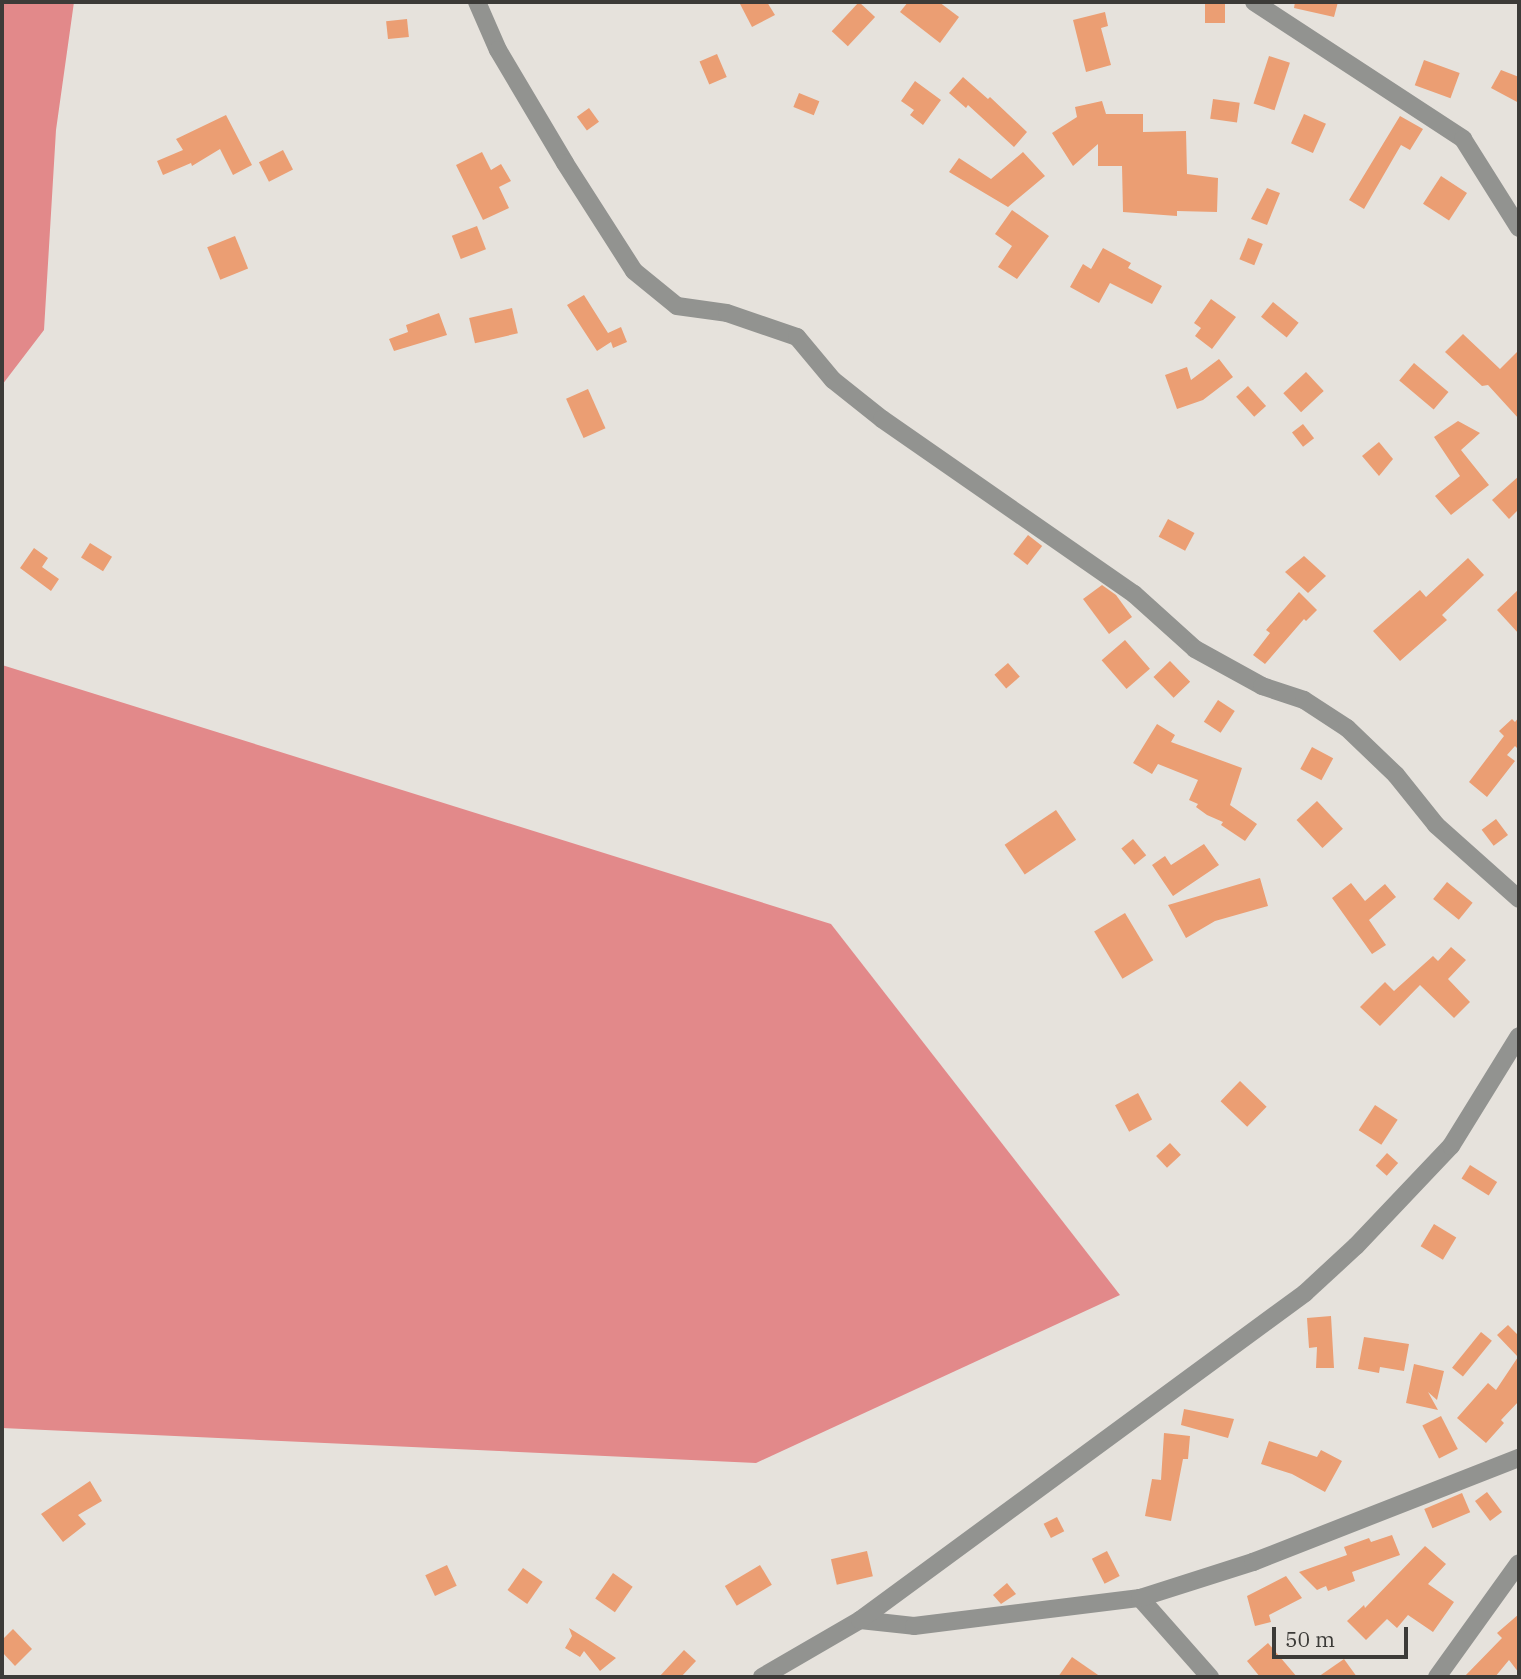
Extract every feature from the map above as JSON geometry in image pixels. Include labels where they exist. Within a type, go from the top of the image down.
[{"type":"street","points":[[477,2],[505,62],[634,271],[677,306],[727,313],[797,337],[833,380],[882,419],[1134,594],[1195,649],[1262,686],[1304,700],[1347,728],[1396,775],[1436,825],[1519,899]]},
{"type":"street","points":[[1254,2],[1463,139],[1519,228]]},
{"type":"street","points":[[762,1677],[860,1620],[1305,1293],[1356,1246],[1451,1146],[1519,1037]]},
{"type":"street","points":[[860,1620],[914,1626],[1140,1598],[1253,1562],[1519,1458]]},
{"type":"street","points":[[1437,1677],[1519,1563]]},
{"type":"street","points":[[1140,1598],[1210,1677]]},
{"type":"shaded area","points":[[2,2],[74,2],[56,130],[44,330],[2,385]]},
{"type":"shaded area","points":[[2,665],[831,924],[1120,1295],[756,1463],[2,1428]]},
{"type":"building","points":[[739,2],[767,2],[775,15],[752,27]]},
{"type":"building","points":[[859,2],[875,17],[848,46],[832,31]]},
{"type":"building","points":[[908,2],[939,2],[959,17],[940,43],[900,12]]},
{"type":"building","points":[[1205,2],[1225,2],[1225,23],[1205,23]]},
{"type":"building","points":[[1295,2],[1338,2],[1334,17],[1294,8]]},
{"type":"building","points":[[1105,12],[1108,26],[1101,28],[1111,65],[1086,72],[1073,20]]},
{"type":"building","points":[[407,19],[409,37],[388,39],[386,21]]},
{"type":"building","points":[[717,54],[727,77],[709,84],[700,61]]},
{"type":"building","points":[[1269,56],[1290,63],[1274,110],[1254,104]]},
{"type":"building","points":[[1424,60],[1460,73],[1450,98],[1415,85]]},
{"type":"building","points":[[1501,70],[1519,77],[1519,103],[1491,88]]},
{"type":"building","points":[[963,77],[988,99],[990,97],[1027,132],[1014,147],[968,105],[966,108],[949,93]]},
{"type":"building","points":[[915,81],[941,100],[923,125],[910,115],[914,110],[901,101]]},
{"type":"building","points":[[799,93],[819,101],[814,115],[793,107]]},
{"type":"building","points":[[1213,99],[1240,103],[1237,123],[1210,119]]},
{"type":"building","points":[[1102,101],[1106,114],[1143,114],[1143,132],[1186,131],[1187,174],[1218,178],[1217,212],[1177,211],[1177,216],[1123,212],[1122,166],[1098,166],[1098,144],[1073,166],[1052,133],[1077,117],[1075,107]]},
{"type":"building","points":[[589,108],[599,122],[587,131],[577,117]]},
{"type":"building","points":[[1304,114],[1326,124],[1313,153],[1291,143]]},
{"type":"building","points":[[226,115],[252,165],[233,175],[220,149],[192,166],[191,163],[163,175],[157,161],[183,150],[176,139]]},
{"type":"building","points":[[1400,116],[1423,129],[1410,150],[1401,145],[1364,209],[1349,200]]},
{"type":"building","points":[[283,150],[293,170],[269,182],[259,162]]},
{"type":"building","points":[[482,152],[491,170],[501,164],[511,181],[499,187],[509,208],[483,220],[456,165]]},
{"type":"building","points":[[1023,152],[1045,176],[1008,207],[949,172],[959,158],[991,179]]},
{"type":"building","points":[[1441,176],[1467,193],[1449,221],[1423,204]]},
{"type":"building","points":[[1267,188],[1280,193],[1267,225],[1251,219]]},
{"type":"building","points":[[1012,210],[1049,236],[1017,279],[998,267],[1012,246],[995,234]]},
{"type":"building","points":[[477,226],[486,249],[461,259],[452,236]]},
{"type":"building","points":[[235,236],[248,268],[220,280],[207,247]]},
{"type":"building","points":[[1248,238],[1263,244],[1254,265],[1239,259]]},
{"type":"building","points":[[1103,248],[1131,263],[1128,268],[1162,286],[1152,304],[1110,283],[1099,303],[1070,287],[1083,264],[1091,269]]},
{"type":"building","points":[[584,295],[608,333],[621,327],[627,342],[613,348],[611,342],[597,351],[567,305]]},
{"type":"building","points":[[1211,299],[1236,317],[1212,349],[1195,336],[1201,328],[1194,323]]},
{"type":"building","points":[[1273,302],[1299,323],[1287,338],[1261,317]]},
{"type":"building","points":[[512,308],[518,333],[475,343],[469,318]]},
{"type":"building","points":[[439,313],[447,335],[394,351],[389,339],[408,332],[406,325]]},
{"type":"building","points":[[1463,334],[1500,369],[1519,350],[1519,419],[1488,385],[1482,386],[1445,352]]},
{"type":"building","points":[[1219,359],[1233,377],[1203,400],[1177,409],[1165,375],[1187,367],[1191,380]]},
{"type":"building","points":[[1414,363],[1448,392],[1434,410],[1399,381]]},
{"type":"building","points":[[1306,372],[1324,391],[1301,412],[1283,393]]},
{"type":"building","points":[[1248,386],[1266,406],[1254,417],[1236,397]]},
{"type":"building","points":[[588,389],[605,428],[584,438],[566,399]]},
{"type":"building","points":[[1458,421],[1480,433],[1461,450],[1489,485],[1451,515],[1435,496],[1460,476],[1434,437]]},
{"type":"building","points":[[1303,424],[1314,438],[1303,447],[1292,433]]},
{"type":"building","points":[[1379,442],[1393,459],[1379,476],[1362,456]]},
{"type":"building","points":[[1519,476],[1519,509],[1509,519],[1492,500]]},
{"type":"building","points":[[1168,519],[1194,533],[1185,551],[1159,537]]},
{"type":"building","points":[[1028,535],[1042,546],[1027,565],[1013,554]]},
{"type":"building","points":[[90,543],[112,557],[103,571],[81,557]]},
{"type":"building","points":[[34,548],[48,558],[42,567],[59,579],[51,591],[20,568]]},
{"type":"building","points":[[1304,556],[1326,576],[1308,593],[1285,572]]},
{"type":"building","points":[[1468,558],[1484,575],[1442,615],[1447,620],[1400,661],[1373,631],[1420,590],[1426,597]]},
{"type":"building","points":[[1102,585],[1116,595],[1132,617],[1109,634],[1083,599]]},
{"type":"building","points":[[1519,589],[1519,634],[1497,610]]},
{"type":"building","points":[[1299,592],[1317,610],[1306,621],[1304,619],[1265,664],[1253,655],[1270,633],[1266,630]]},
{"type":"building","points":[[1125,640],[1150,669],[1127,689],[1102,660]]},
{"type":"building","points":[[1170,661],[1190,682],[1174,698],[1153,677]]},
{"type":"building","points":[[1008,663],[1020,677],[1006,688],[994,675]]},
{"type":"building","points":[[1218,700],[1235,711],[1221,733],[1204,722]]},
{"type":"building","points":[[1519,717],[1519,750],[1515,746],[1507,755],[1515,761],[1487,797],[1469,782],[1504,736],[1499,731],[1512,719],[1515,722]]},
{"type":"building","points":[[1157,724],[1175,735],[1171,742],[1242,768],[1230,805],[1257,824],[1245,841],[1221,825],[1223,822],[1207,815],[1196,807],[1198,804],[1189,800],[1198,780],[1158,764],[1152,774],[1133,763]]},
{"type":"building","points":[[1312,747],[1333,758],[1321,780],[1300,769]]},
{"type":"building","points":[[1317,801],[1343,829],[1322,848],[1297,820]]},
{"type":"building","points":[[1056,810],[1076,840],[1025,875],[1005,845]]},
{"type":"building","points":[[1496,819],[1508,835],[1494,846],[1482,830]]},
{"type":"building","points":[[1133,839],[1146,855],[1135,865],[1121,848]]},
{"type":"building","points":[[1204,844],[1219,865],[1173,896],[1152,865],[1165,856],[1171,865]]},
{"type":"building","points":[[1260,878],[1268,906],[1215,921],[1186,938],[1168,905]]},
{"type":"building","points":[[1447,882],[1473,903],[1459,920],[1433,899]]},
{"type":"building","points":[[1351,883],[1365,901],[1385,884],[1396,897],[1369,920],[1386,945],[1372,954],[1332,898]]},
{"type":"building","points":[[1125,913],[1153,960],[1122,979],[1094,932]]},
{"type":"building","points":[[1451,947],[1466,960],[1448,979],[1470,1002],[1454,1018],[1420,985],[1380,1026],[1360,1007],[1385,982],[1394,991],[1433,956],[1438,961]]},
{"type":"building","points":[[1240,1081],[1267,1107],[1247,1127],[1221,1101]]},
{"type":"building","points":[[1138,1093],[1152,1119],[1129,1132],[1115,1105]]},
{"type":"building","points":[[1375,1105],[1398,1120],[1381,1145],[1359,1130]]},
{"type":"building","points":[[1170,1143],[1181,1155],[1167,1168],[1156,1156]]},
{"type":"building","points":[[1387,1153],[1398,1163],[1387,1176],[1376,1166]]},
{"type":"building","points":[[1470,1165],[1497,1182],[1489,1196],[1462,1179]]},
{"type":"building","points":[[1434,1224],[1456,1237],[1443,1260],[1421,1246]]},
{"type":"building","points":[[1331,1316],[1334,1368],[1316,1368],[1317,1347],[1309,1348],[1307,1318]]},
{"type":"building","points":[[1508,1325],[1519,1336],[1519,1401],[1501,1420],[1504,1423],[1486,1443],[1457,1418],[1488,1383],[1496,1390],[1518,1357],[1497,1335]]},
{"type":"building","points":[[1481,1332],[1492,1341],[1463,1377],[1452,1368]]},
{"type":"building","points":[[1364,1337],[1409,1344],[1404,1371],[1380,1367],[1379,1373],[1358,1369]]},
{"type":"building","points":[[1414,1364],[1444,1371],[1437,1400],[1428,1392],[1438,1410],[1406,1403]]},
{"type":"building","points":[[1184,1409],[1234,1419],[1228,1438],[1181,1425]]},
{"type":"building","points":[[1441,1416],[1458,1449],[1439,1459],[1422,1426]]},
{"type":"building","points":[[1164,1433],[1190,1436],[1188,1459],[1183,1459],[1171,1521],[1145,1516],[1152,1479],[1161,1480]]},
{"type":"building","points":[[1269,1441],[1317,1457],[1321,1450],[1342,1461],[1325,1492],[1292,1474],[1261,1464]]},
{"type":"building","points":[[90,1481],[102,1501],[78,1515],[86,1524],[63,1542],[41,1514]]},
{"type":"building","points":[[1487,1492],[1502,1512],[1490,1521],[1475,1501]]},
{"type":"building","points":[[1462,1493],[1470,1512],[1432,1528],[1424,1509]]},
{"type":"building","points":[[1057,1517],[1064,1531],[1051,1538],[1044,1524]]},
{"type":"building","points":[[1392,1535],[1400,1555],[1352,1572],[1355,1581],[1328,1591],[1326,1586],[1317,1590],[1299,1572],[1347,1555],[1344,1547],[1369,1538],[1371,1542]]},
{"type":"building","points":[[1425,1546],[1446,1564],[1428,1584],[1454,1602],[1433,1632],[1408,1615],[1397,1628],[1387,1619],[1366,1640],[1347,1621],[1364,1605],[1365,1608]]},
{"type":"building","points":[[867,1551],[873,1576],[837,1585],[831,1559]]},
{"type":"building","points":[[1107,1551],[1120,1576],[1105,1584],[1092,1559]]},
{"type":"building","points":[[447,1565],[457,1586],[435,1596],[425,1575]]},
{"type":"building","points":[[760,1565],[772,1585],[737,1606],[725,1586]]},
{"type":"building","points":[[523,1568],[543,1582],[527,1604],[508,1590]]},
{"type":"building","points":[[613,1573],[633,1587],[615,1612],[595,1598]]},
{"type":"building","points":[[1286,1576],[1302,1598],[1269,1615],[1271,1622],[1255,1626],[1247,1596]]},
{"type":"building","points":[[1007,1583],[1016,1594],[1001,1604],[993,1595]]},
{"type":"building","points":[[1519,1614],[1519,1673],[1509,1660],[1495,1677],[1464,1677],[1502,1638],[1497,1633]]},
{"type":"building","points":[[569,1628],[616,1658],[600,1671],[584,1651],[580,1657],[565,1648],[572,1636]]},
{"type":"building","points":[[13,1629],[32,1649],[15,1666],[2,1652],[2,1640]]},
{"type":"building","points":[[1268,1643],[1297,1677],[1260,1677],[1247,1661]]},
{"type":"building","points":[[684,1650],[696,1661],[681,1677],[659,1677]]},
{"type":"building","points":[[1072,1657],[1101,1677],[1058,1677]]},
{"type":"building","points":[[1344,1659],[1357,1677],[1318,1677]]}]
